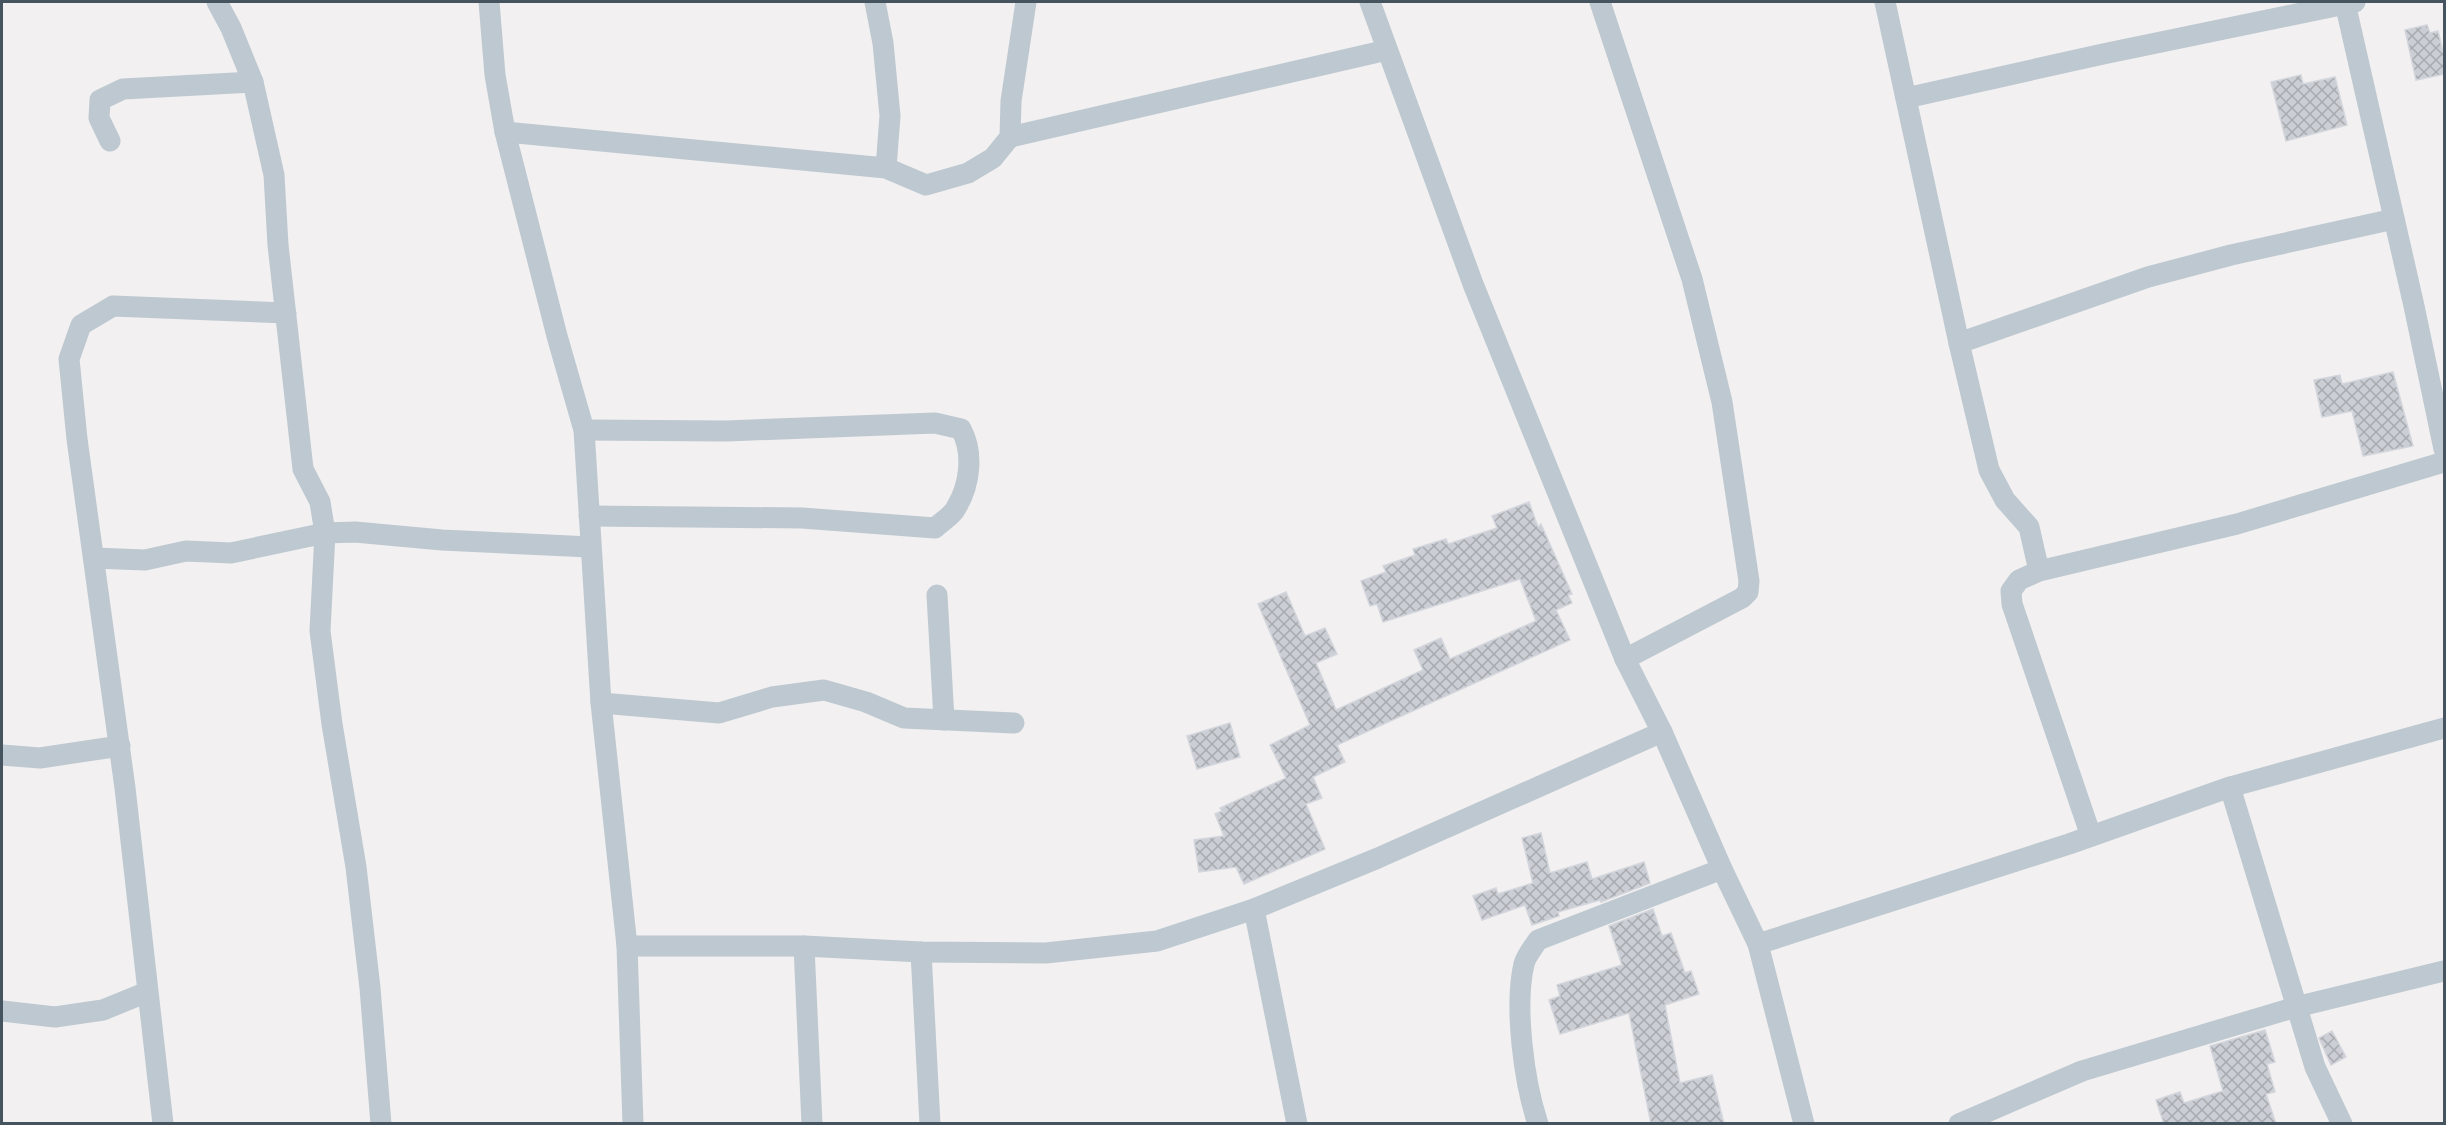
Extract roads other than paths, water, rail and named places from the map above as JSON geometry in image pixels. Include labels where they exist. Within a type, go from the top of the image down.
[{"type":"street","points":[[217,2],[254,82],[274,175],[303,469],[320,502],[325,533],[320,631],[332,724],[356,867],[370,988],[381,1124]]},
{"type":"street","points":[[489,2],[495,75],[505,132],[557,336],[584,430],[601,703],[627,946],[633,1124]]},
{"type":"street","points":[[875,2],[883,43],[890,116],[886,168]]},
{"type":"street","points":[[505,132],[886,168],[926,185],[968,173],[993,158],[1010,137],[1011,101],[1026,2]]},
{"type":"street","points":[[1370,2],[1473,284],[1625,659],[1662,732],[1722,869],[1758,944],[1804,1124]]},
{"type":"street","points":[[1600,2],[1692,279],[1722,402],[1749,581],[1748,592],[1742,598],[1625,659]]},
{"type":"street","points":[[1885,2],[1989,470],[2005,500],[2029,527],[2039,571]]},
{"type":"street","points":[[1906,98],[2350,2],[2394,219],[2445,449]]},
{"type":"street","points":[[1010,137],[1387,50]]},
{"type":"street","points":[[110,141],[99,118],[100,100],[123,90],[254,82]]},
{"type":"street","points":[[1959,343],[2148,277],[2231,255],[2394,219]]},
{"type":"street","points":[[163,1124],[120,746],[77,440],[69,359],[81,325],[113,306],[286,313]]},
{"type":"street","points":[[584,430],[726,431],[935,423],[961,429],[968,442],[969,474],[955,510],[935,528],[802,518],[589,516]]},
{"type":"street","points":[[2091,836],[2012,604],[2011,591],[2019,580],[2039,571],[2237,524],[2445,462]]},
{"type":"street","points":[[94,558],[145,560],[186,551],[231,553],[325,533],[356,532],[442,540],[590,547]]},
{"type":"street","points":[[938,595],[944,720]]},
{"type":"street","points":[[601,703],[719,712],[772,698],[824,690],[866,702],[904,718],[1014,723]]},
{"type":"street","points":[[1758,944],[2091,836],[2230,787],[2445,728]]},
{"type":"street","points":[[627,946],[804,946],[921,952],[1046,953],[1156,941],[1254,909],[1378,858],[1662,732]]},
{"type":"street","points":[[2,754],[40,758],[120,746]]},
{"type":"street","points":[[2230,787],[2314,1067],[2342,1124]]},
{"type":"street","points":[[1538,1124],[1529,1097],[1521,1028],[1521,980],[1525,961],[1538,940],[1722,869]]},
{"type":"street","points":[[1254,909],[1297,1124]]},
{"type":"street","points":[[804,946],[812,1124]]},
{"type":"street","points":[[921,952],[930,1124]]},
{"type":"street","points":[[1959,1124],[2082,1071],[2296,1006],[2445,971]]},
{"type":"street","points":[[2,1011],[55,1017],[103,1010],[147,992]]}]
